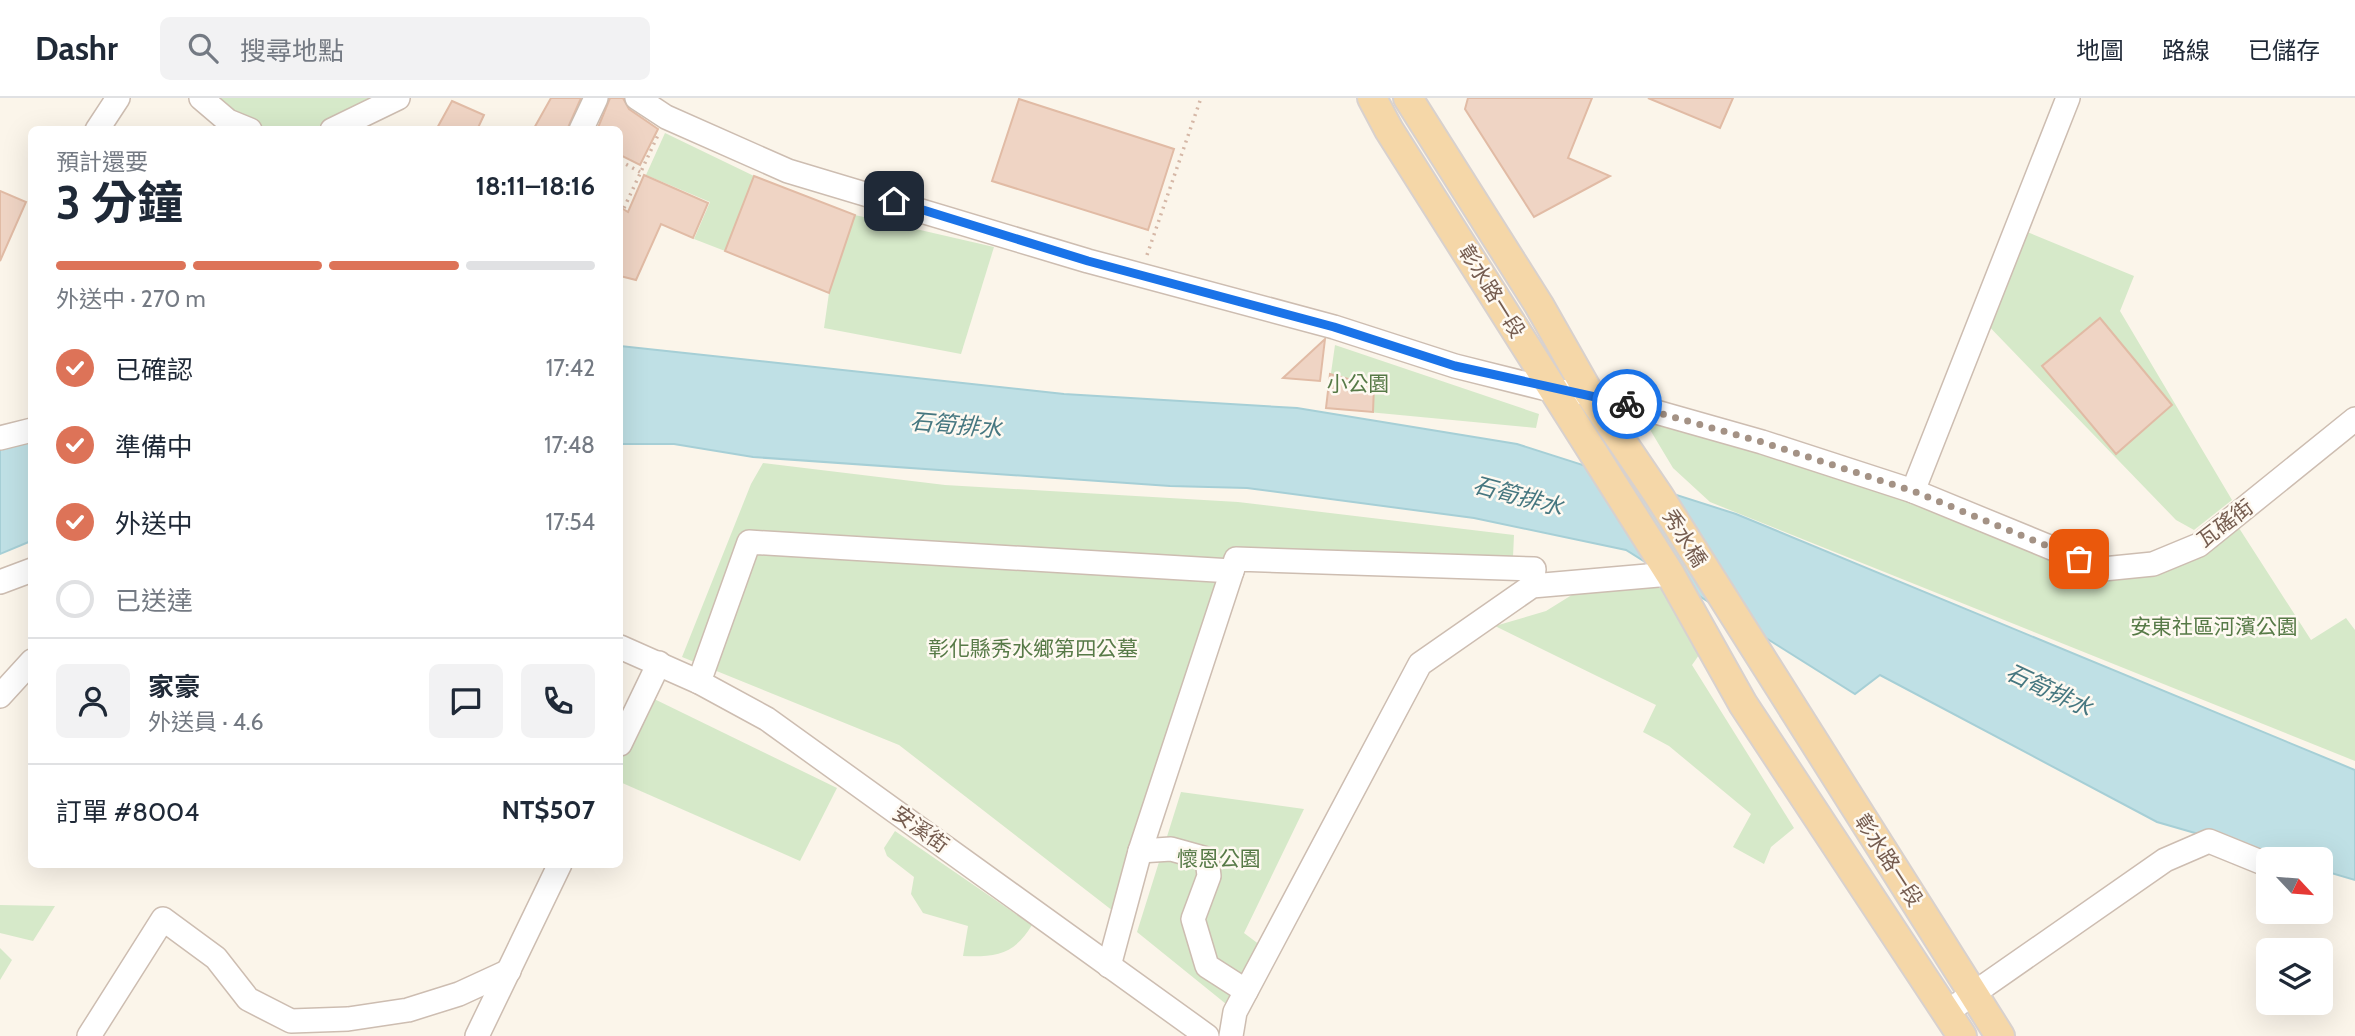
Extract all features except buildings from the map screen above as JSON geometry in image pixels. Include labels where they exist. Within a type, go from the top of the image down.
[{"type":"main road","name":"彰水路一段","points":[[1372,98],[1389,130],[1614,483]]},
{"type":"main road","name":"彰水路一段","points":[[1413,101],[1539,305],[1589,393]]},
{"type":"main road","name":"秀水橋","points":[[1589,393],[1659,496],[1777,685]]},
{"type":"main road","name":"秀水橋","points":[[1614,483],[1670,574],[1743,704]]},
{"type":"main road","name":"彰水路一段","points":[[1777,685],[2000,1036]]},
{"type":"main road","name":"彰水路一段","points":[[1743,704],[1962,1036]]},
{"type":"street","points":[[100,126],[118,98]]},
{"type":"street","points":[[201,98],[228,121],[240,126]]},
{"type":"street","points":[[340,126],[398,98]]},
{"type":"street","points":[[582,126],[596,98]]},
{"type":"street","name":"瓦磘街","points":[[637,98],[667,117],[788,171],[1088,261],[1141,273],[1334,327],[1455,366],[1555,391],[1589,393],[1762,442],[1913,491],[2103,569],[2153,564],[2199,545],[2355,419]]},
{"type":"street","points":[[1913,491],[2068,98]]},
{"type":"street","points":[[1389,130],[1413,101]]},
{"type":"street","points":[[0,438],[28,431]]},
{"type":"street","points":[[699,682],[749,542],[1232,571]]},
{"type":"street","points":[[1109,966],[1140,851],[1236,559],[1534,569],[1532,586]]},
{"type":"street","points":[[0,582],[28,572]]},
{"type":"street","points":[[1231,1036],[1235,1012],[1420,663],[1532,586],[1670,574]]},
{"type":"street","name":"安溪街","points":[[623,648],[699,682],[778,727],[1207,1036]]},
{"type":"street","points":[[623,738],[659,663]]},
{"type":"street","points":[[0,696],[28,665]]},
{"type":"street","points":[[1947,1012],[2165,859],[2209,841],[2256,860]]},
{"type":"street","points":[[1140,851],[1171,849],[1208,859],[1209,876],[1193,919],[1203,954],[1207,966],[1246,991]]},
{"type":"street","points":[[477,1036],[559,868]]},
{"type":"street","points":[[89,1036],[163,919],[216,958],[248,999],[291,1021],[348,1019],[408,1010],[459,994],[509,971]]},
{"type":"path","points":[[1141,273],[1201,98]]},
{"type":"path","points":[[624,208],[667,117]]},
{"type":"path","points":[[623,163],[640,172]]},
{"type":"green space","points":[[204,98],[381,98],[319,126],[255,126]]},
{"type":"green space","points":[[665,133],[754,176],[725,251],[694,239],[710,202],[646,175]]},
{"type":"green space","points":[[855,215],[994,247],[961,354],[824,328],[829,293]]},
{"type":"green space","points":[[2015,227],[2134,276],[2120,311],[2232,500],[2194,530],[2176,520],[1979,316]]},
{"type":"green space","name":"小公園","points":[[1335,345],[1539,414],[1536,428],[1326,408]]},
{"type":"green space","name":"安東社區河濱公園","points":[[1631,398],[1990,532],[2160,572],[2239,528],[2311,640],[2346,618],[2355,630],[2355,761],[1710,502],[1673,468]]},
{"type":"green space","name":"彰化縣秀水鄉第四公墓","points":[[763,463],[945,485],[1238,502],[1514,535],[1513,557],[1230,551],[1113,911],[899,745],[682,657],[751,484]]},
{"type":"green space","points":[[1668,582],[1706,645],[1692,665],[1794,828],[1771,847],[1764,864],[1733,847],[1751,814],[1669,746],[1643,732],[1656,705],[1495,626],[1546,611],[1575,593]]},
{"type":"green space","points":[[646,695],[837,788],[800,861],[623,783],[623,743]]},
{"type":"green space","name":"懷恩公園","points":[[1181,792],[1304,809],[1244,933],[1264,948],[1231,1008],[1137,932]]},
{"type":"green space","points":[[895,831],[1032,925],[1025,935],[1011,948],[995,955],[963,956],[968,926],[923,913],[911,894],[914,877],[887,856],[884,848]]},
{"type":"green space","points":[[0,905],[55,906],[33,941],[0,933]]},
{"type":"green space","points":[[0,948],[12,960],[0,980]]},
{"type":"water","name":"石筍排水","points":[[623,346],[1064,394],[1297,408],[1517,444],[1736,514],[2355,770],[2355,880],[2333,874],[2333,847],[2256,847],[2256,851],[2157,822],[1880,675],[1855,694],[1626,550],[1474,518],[1247,488],[1170,486],[753,457],[674,444],[623,444]]},
{"type":"water","points":[[28,439],[28,542],[0,554],[0,449]]},
{"type":"way so far","points":[[1627,404],[1762,442],[1913,491],[2079,559]]},
{"type":"route","points":[[894,201],[1088,261],[1141,273],[1334,327],[1455,366],[1555,391],[1589,393],[1627,404]]}]
